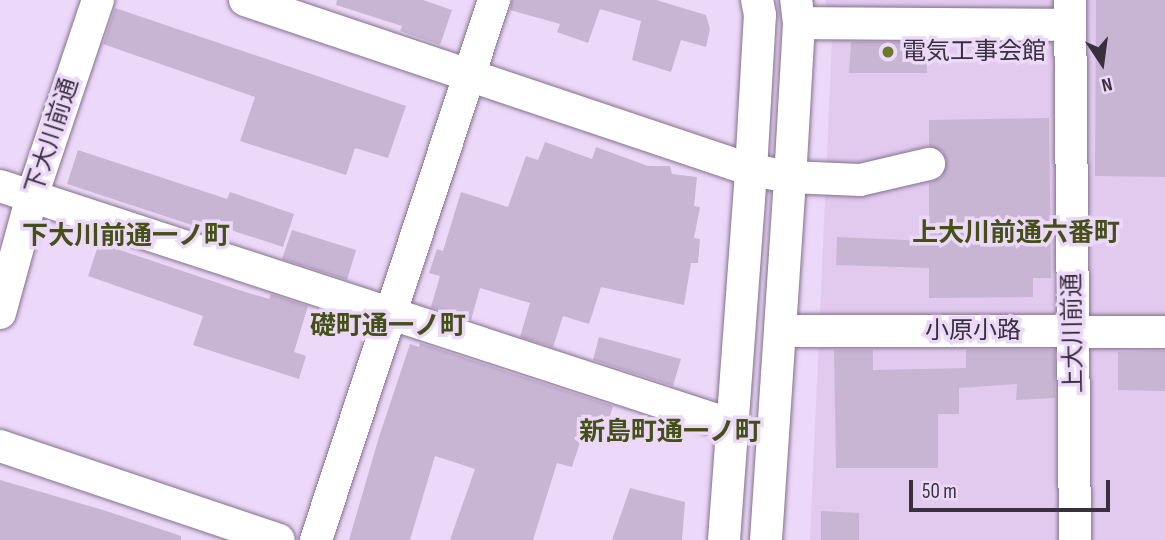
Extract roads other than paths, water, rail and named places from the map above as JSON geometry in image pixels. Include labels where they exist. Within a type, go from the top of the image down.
[{"type":"street","name":"下大川前通","points":[[0,313],[32,196],[98,0]]},
{"type":"street","points":[[245,0],[751,170],[855,170],[929,154]]},
{"type":"street","points":[[316,540],[494,0]]},
{"type":"street","points":[[724,540],[751,170],[760,15],[757,0]]},
{"type":"street","points":[[766,540],[791,170],[797,11],[1070,13]]},
{"type":"street","name":"上大川前通","points":[[1070,13],[1075,540]]},
{"type":"street","points":[[0,186],[732,425]]},
{"type":"street","name":"小原小路","points":[[781,331],[1165,332]]},
{"type":"street","points":[[0,446],[279,540]]},
{"type":"place","name":"電気工事会館","points":[[888,52]]},
{"type":"district","name":"上大川前通六番町","points":[[1016,234]]},
{"type":"district","name":"下大川前通一ノ町","points":[[126,237]]},
{"type":"district","name":"礎町通一ノ町","points":[[388,327]]},
{"type":"district","name":"新島町通一ノ町","points":[[670,433]]}]
